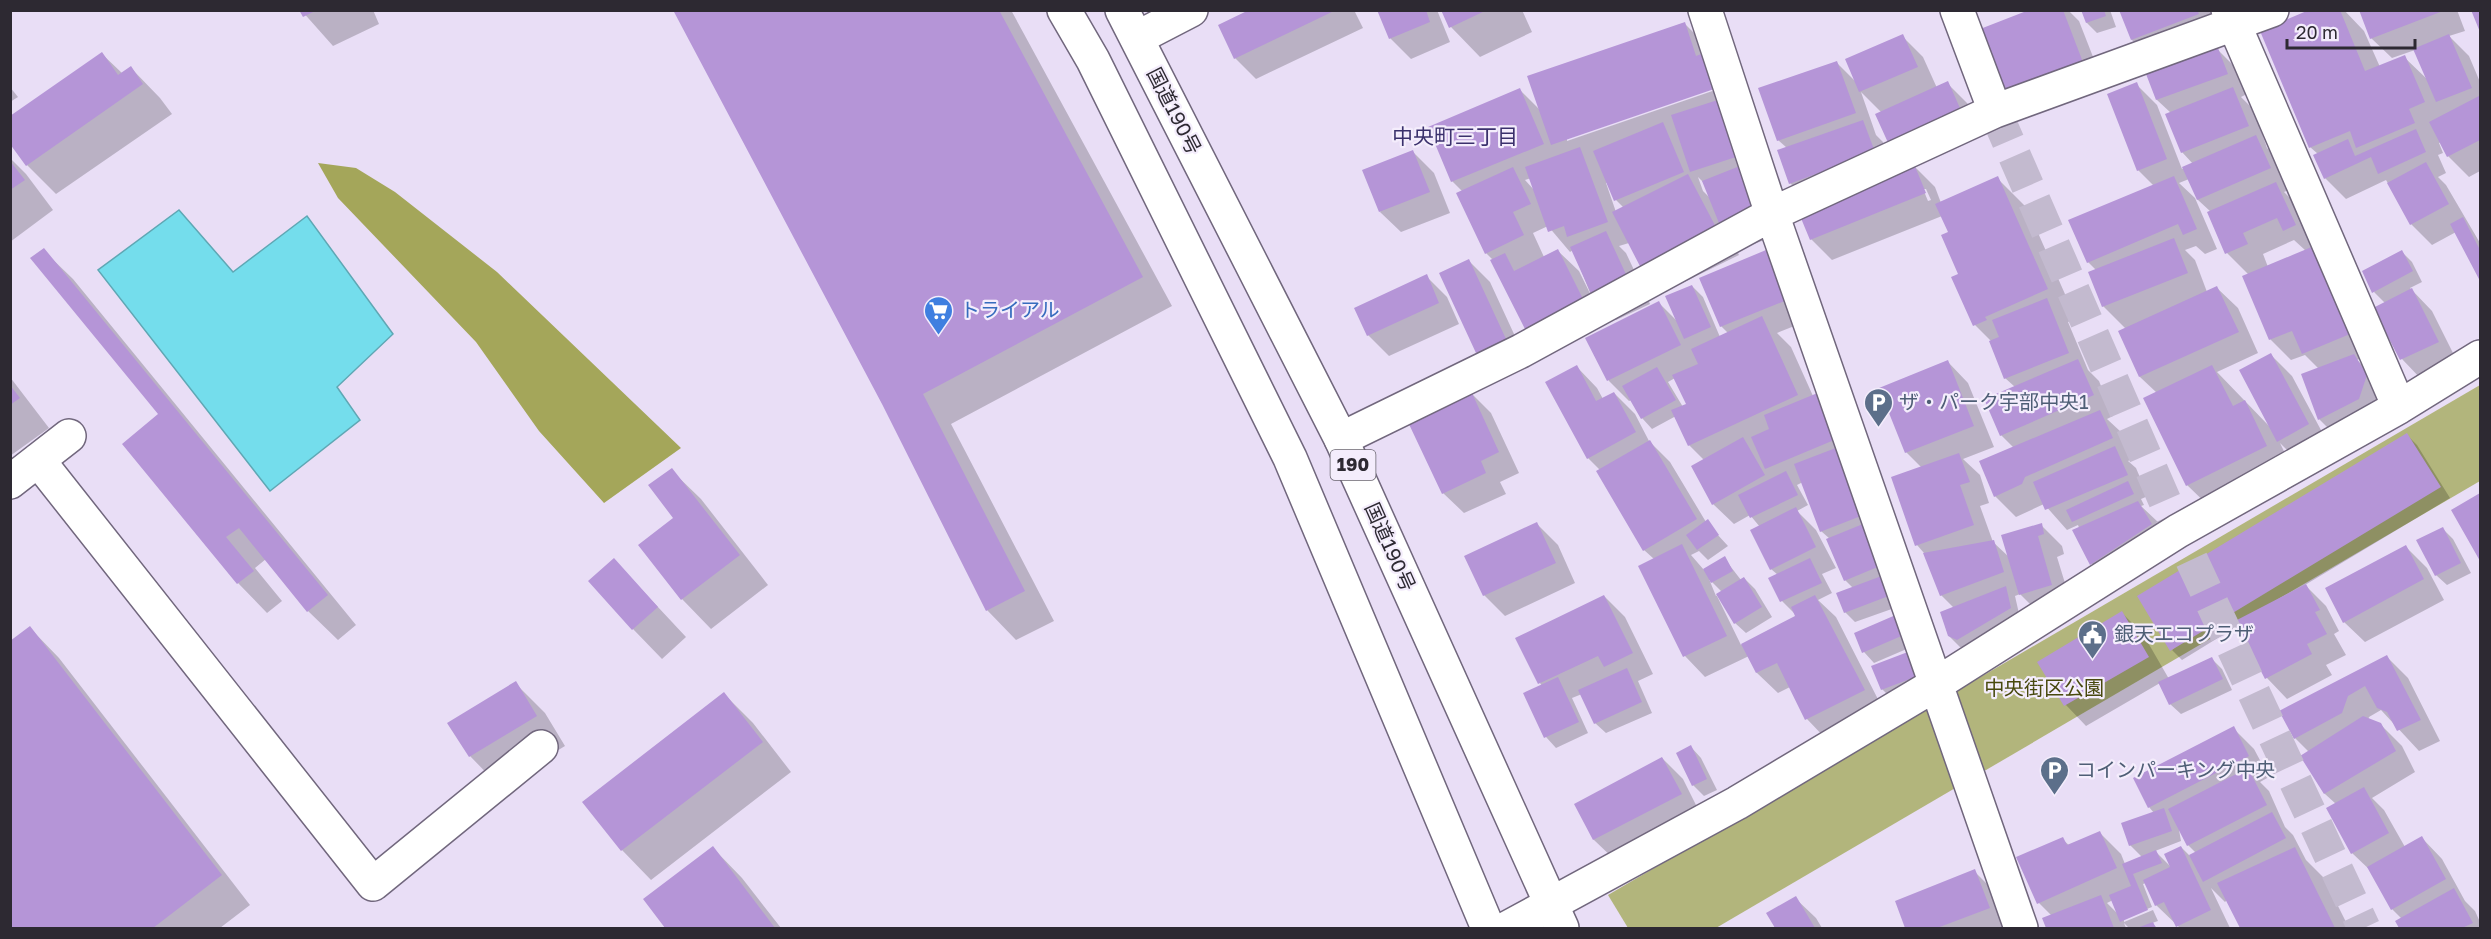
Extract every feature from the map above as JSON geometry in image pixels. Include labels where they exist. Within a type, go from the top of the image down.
[{"type":"main road","name":"190","points":[[1064,10],[1093,60],[1290,458],[1488,928]]},
{"type":"main road","points":[[1130,24],[1191,10]]},
{"type":"main road","points":[[1705,10],[1772,214],[1938,683],[2021,928]]},
{"type":"main road","points":[[1957,10],[1995,111]]},
{"type":"main road","points":[[1341,439],[1521,351],[1772,214],[1995,111],[2232,18],[2272,10]]},
{"type":"main road","points":[[2232,18],[2399,407]]},
{"type":"main road","name":"国道190号","points":[[1130,24],[1341,439],[1557,916]]},
{"type":"main road","points":[[1507,928],[1557,916],[1737,803],[1938,683],[2178,531],[2399,407],[2481,357]]},
{"type":"main road","points":[[10,482],[69,436]]},
{"type":"main road","points":[[38,460],[373,884],[541,747]]},
{"type":"green space","points":[[318,163],[356,168],[395,192],[497,272],[681,448],[604,503],[539,431],[476,342],[338,198]]},
{"type":"green space","name":"中央街区公園","points":[[2480,385],[2480,481],[1716,928],[1628,928],[1608,895]]},
{"type":"water","points":[[179,210],[233,272],[307,216],[393,334],[337,387],[360,420],[270,491],[98,270]]},
{"type":"building","points":[[299,10],[317,10],[303,17]]},
{"type":"building","name":"トライアル","points":[[673,10],[999,10],[1143,277],[923,394],[1025,591],[986,611],[882,404]]},
{"type":"building","points":[[1249,10],[1336,10],[1234,59],[1218,25]]},
{"type":"building","points":[[1377,10],[1426,10],[1430,22],[1389,39]]},
{"type":"building","points":[[1441,10],[1487,10],[1449,28]]},
{"type":"building","points":[[2029,10],[2063,10],[2084,65],[2001,97],[1975,31]]},
{"type":"building","points":[[2081,10],[2104,10],[2106,16],[2086,23]]},
{"type":"building","points":[[2119,10],[2197,10],[2199,14],[2131,40]]},
{"type":"building","points":[[2309,10],[2340,10],[2365,71],[2405,55],[2425,102],[2409,109],[2415,123],[2356,148],[2350,131],[2309,148],[2260,31]]},
{"type":"building","points":[[2359,10],[2443,10],[2443,11],[2370,39]]},
{"type":"building","points":[[2471,10],[2480,10],[2480,32]]},
{"type":"building","points":[[1685,22],[1696,56],[1707,52],[1720,87],[1551,145],[1527,76]]},
{"type":"building","points":[[1903,34],[1918,67],[1859,92],[1845,59]]},
{"type":"building","points":[[2449,34],[2472,88],[2436,102],[2413,49]]},
{"type":"building","points":[[2218,48],[2228,74],[2156,100],[2146,74]]},
{"type":"building","points":[[102,52],[118,75],[131,66],[143,84],[26,166],[10,144],[10,116]]},
{"type":"building","points":[[1837,61],[1856,113],[1777,141],[1758,88]]},
{"type":"building","points":[[1948,81],[1963,115],[1890,147],[1875,114]]},
{"type":"building","points":[[2137,82],[2167,159],[2137,171],[2107,94]]},
{"type":"building","points":[[2233,87],[2249,126],[2181,153],[2165,114]]},
{"type":"building","points":[[1520,88],[1544,144],[1451,182],[1428,127]]},
{"type":"building","points":[[2479,96],[2480,140],[2447,157],[2429,122]]},
{"type":"building","points":[[1724,98],[1742,155],[1690,172],[1671,115]]},
{"type":"building","points":[[1863,120],[1875,152],[1789,184],[1777,150]]},
{"type":"building","points":[[1663,122],[1684,172],[1614,201],[1593,151]]},
{"type":"building","points":[[2416,129],[2426,152],[2378,174],[2371,157],[2324,179],[2313,155],[2348,139],[2355,156]]},
{"type":"building","points":[[2256,135],[2271,168],[2197,200],[2182,167]]},
{"type":"building","points":[[1580,147],[1608,222],[1567,237],[1564,226],[1548,232],[1525,167]]},
{"type":"building","points":[[1413,150],[1430,192],[1379,212],[1362,170]]},
{"type":"building","points":[[10,161],[25,180],[10,190]]},
{"type":"building","points":[[2426,162],[2449,204],[2410,225],[2387,183]]},
{"type":"building","points":[[1745,164],[1763,212],[1721,228],[1702,181]]},
{"type":"building","points":[[1914,164],[1926,193],[1810,240],[1798,211]]},
{"type":"building","points":[[1513,167],[1531,204],[1513,212],[1524,235],[1485,254],[1456,193]]},
{"type":"building","points":[[1688,174],[1719,233],[1643,272],[1612,212]]},
{"type":"building","points":[[1998,176],[2048,289],[1985,317],[1987,320],[1973,326],[1951,277],[1958,274],[1941,235],[1948,232],[1935,204]]},
{"type":"building","points":[[2174,176],[2197,229],[2183,235],[2178,224],[2087,263],[2068,220]]},
{"type":"building","points":[[2276,182],[2296,225],[2283,231],[2277,218],[2243,233],[2248,244],[2225,254],[2207,212]]},
{"type":"building","points":[[2463,217],[2480,250],[2480,281],[2450,224]]},
{"type":"building","points":[[1606,231],[1630,283],[1594,300],[1570,247]]},
{"type":"building","points":[[2174,238],[2188,273],[2102,307],[2088,272]]},
{"type":"building","points":[[2314,246],[2350,334],[2302,354],[2292,331],[2269,340],[2242,276]]},
{"type":"building","points":[[44,248],[328,595],[307,612],[239,528],[226,537],[254,571],[237,584],[122,444],[158,414],[30,258]]},
{"type":"building","points":[[1558,249],[1585,303],[1526,331],[1490,260],[1505,253],[1514,271]]},
{"type":"building","points":[[1766,250],[1787,300],[1720,327],[1699,278]]},
{"type":"building","points":[[2402,250],[2413,271],[2372,293],[2362,271]]},
{"type":"building","points":[[1469,259],[1506,339],[1476,353],[1439,273]]},
{"type":"building","points":[[1427,274],[1439,303],[1367,336],[1354,308]]},
{"type":"building","points":[[1692,285],[1711,327],[1684,339],[1665,296]]},
{"type":"building","points":[[2217,286],[2239,332],[2139,377],[2118,331]]},
{"type":"building","points":[[2412,288],[2439,342],[2400,360],[2373,308]]},
{"type":"building","points":[[2047,298],[2069,353],[2004,379],[1989,341],[1999,337],[1992,320]]},
{"type":"building","points":[[1659,301],[1681,345],[1607,381],[1585,338]]},
{"type":"building","points":[[1762,316],[1798,395],[1688,446],[1671,410],[1686,404],[1672,375],[1698,364],[1691,349]]},
{"type":"building","points":[[2271,353],[2309,424],[2277,442],[2239,370]]},
{"type":"building","points":[[2354,354],[2367,375],[2359,399],[2318,420],[2301,374]]},
{"type":"building","points":[[2078,359],[2094,395],[2000,436],[1984,399]]},
{"type":"building","points":[[1948,360],[1974,426],[1905,453],[1879,388]]},
{"type":"building","points":[[1577,365],[1596,401],[1614,392],[1636,432],[1587,459],[1545,382]]},
{"type":"building","points":[[2212,365],[2233,406],[2245,400],[2267,446],[2186,486],[2143,398]]},
{"type":"building","points":[[1657,367],[1676,400],[1641,419],[1622,386]]},
{"type":"building","points":[[10,385],[20,398],[10,405]]},
{"type":"building","points":[[1471,391],[1499,452],[1481,461],[1486,473],[1442,494],[1407,420]]},
{"type":"building","points":[[1820,392],[1839,438],[1765,469],[1751,437],[1769,429],[1764,415]]},
{"type":"building","points":[[2100,410],[2113,438],[2025,477],[2022,484],[1994,497],[1979,461]]},
{"type":"building","points":[[2407,433],[2441,487],[2170,651],[2137,596]]},
{"type":"building","points":[[1743,437],[1765,475],[1712,505],[1691,466]]},
{"type":"building","points":[[1650,440],[1697,519],[1643,551],[1596,471]]},
{"type":"building","points":[[1841,446],[1866,514],[1820,532],[1794,464]]},
{"type":"building","points":[[2115,446],[2128,475],[2045,510],[2033,482]]},
{"type":"building","points":[[1959,453],[1970,482],[1960,485],[1974,525],[1915,546],[1891,477]]},
{"type":"building","points":[[672,468],[740,555],[681,600],[638,545],[673,518],[648,485]]},
{"type":"building","points":[[1786,471],[1798,495],[1750,518],[1738,495]]},
{"type":"building","points":[[2128,481],[2134,494],[2072,522],[2066,510]]},
{"type":"building","points":[[2480,493],[2480,561],[2451,510]]},
{"type":"building","points":[[2138,501],[2152,524],[2090,565],[2072,530]]},
{"type":"building","points":[[1796,507],[1816,547],[1770,570],[1750,530]]},
{"type":"building","points":[[1708,519],[1719,535],[1697,550],[1686,535]]},
{"type":"building","points":[[1537,522],[1556,563],[1483,596],[1464,556]]},
{"type":"building","points":[[2042,523],[2044,534],[2038,536],[2052,585],[2019,595],[2001,535]]},
{"type":"building","points":[[1863,524],[1880,566],[1844,581],[1826,539]]},
{"type":"building","points":[[2443,527],[2461,563],[2435,576],[2416,540]]},
{"type":"building","points":[[1994,540],[2004,572],[1940,596],[1923,553]]},
{"type":"building","points":[[1682,544],[1727,636],[1683,657],[1638,566]]},
{"type":"building","points":[[2406,545],[2424,579],[2343,623],[2325,588]]},
{"type":"building","points":[[1725,556],[1733,571],[1711,583],[1703,569]]},
{"type":"building","points":[[614,558],[658,607],[632,630],[588,581]]},
{"type":"building","points":[[1810,558],[1822,583],[1780,602],[1768,578]]},
{"type":"building","points":[[1887,574],[1894,594],[1844,613],[1836,593]]},
{"type":"building","points":[[1744,577],[1762,607],[1734,624],[1716,594]]},
{"type":"building","points":[[2306,584],[2320,610],[2315,612],[2327,634],[2307,644],[2312,654],[2265,679],[2235,621]]},
{"type":"building","points":[[2006,586],[2011,608],[1957,640],[1948,636],[1940,612]]},
{"type":"building","points":[[1604,595],[1633,653],[1604,667],[1598,656],[1538,684],[1515,638]]},
{"type":"building","points":[[1815,595],[1865,690],[1805,720],[1777,663],[1756,673],[1741,644],[1795,616],[1791,607]]},
{"type":"building","name":"銀天エコプラザ","points":[[2122,611],[2149,657],[2064,706],[2037,662]]},
{"type":"building","points":[[1898,614],[1906,634],[1862,653],[1854,633]]},
{"type":"building","points":[[30,626],[222,875],[153,928],[10,928],[10,641]]},
{"type":"building","points":[[1913,650],[1923,674],[1881,690],[1871,666]]},
{"type":"building","points":[[2387,655],[2421,720],[2397,731],[2387,712],[2377,708],[2365,686],[2348,696],[2342,713],[2294,739],[2279,711]]},
{"type":"building","points":[[2212,657],[2223,679],[2169,705],[2158,682]]},
{"type":"building","points":[[1627,668],[1642,702],[1594,724],[1578,690]]},
{"type":"building","points":[[1558,677],[1579,722],[1544,738],[1523,693]]},
{"type":"building","points":[[516,681],[537,716],[469,757],[447,723]]},
{"type":"building","points":[[724,692],[763,742],[621,851],[582,802]]},
{"type":"building","points":[[2363,716],[2381,723],[2396,751],[2324,794],[2300,756]]},
{"type":"building","points":[[2234,726],[2249,756],[2148,808],[2133,778]]},
{"type":"building","points":[[1691,745],[1707,779],[1692,786],[1676,753]]},
{"type":"building","points":[[1662,757],[1682,794],[1593,840],[1574,804]]},
{"type":"building","points":[[2248,768],[2267,805],[2187,846],[2168,809]]},
{"type":"building","points":[[2364,787],[2389,833],[2351,854],[2326,808]]},
{"type":"building","points":[[2164,808],[2172,831],[2129,846],[2121,823]]},
{"type":"building","points":[[2272,812],[2286,838],[2203,882],[2189,855]]},
{"type":"building","points":[[2100,831],[2117,868],[2037,904],[2016,857],[2063,837],[2067,845]]},
{"type":"building","points":[[2422,836],[2446,879],[2391,910],[2367,867]]},
{"type":"building","points":[[713,846],[775,928],[665,928],[643,899]]},
{"type":"building","points":[[2181,846],[2211,910],[2176,927],[2164,902],[2155,906],[2143,880],[2170,867],[2164,854]]},
{"type":"building","points":[[2295,847],[2335,928],[2240,928],[2217,883]]},
{"type":"building","points":[[2156,850],[2162,863],[2133,874],[2148,910],[2120,922],[2109,895],[2131,886],[2122,864]]},
{"type":"building","points":[[1975,869],[1990,908],[1937,928],[1905,928],[1895,901]]},
{"type":"building","points":[[2454,888],[2473,923],[2462,928],[2399,928],[2395,921]]},
{"type":"building","points":[[2101,895],[2114,928],[2046,928],[2042,918]]},
{"type":"building","points":[[1796,896],[1815,928],[1775,928],[1766,913]]},
{"type":"building","points":[[2153,922],[2156,928],[2137,928]]},
{"type":"tunnel","points":[[1995,111],[2178,531],[2364,928]]},
{"type":"place","name":"トライアル","points":[[939,336]]},
{"type":"place","name":"ザ・パーク宇部中央1","points":[[1878,428]]},
{"type":"place","name":"銀天エコプラザ","points":[[2093,660]]},
{"type":"place","name":"コインパーキング中央","points":[[2055,796]]},
{"type":"district","name":"中央町三丁目","points":[[1455,137]]}]
